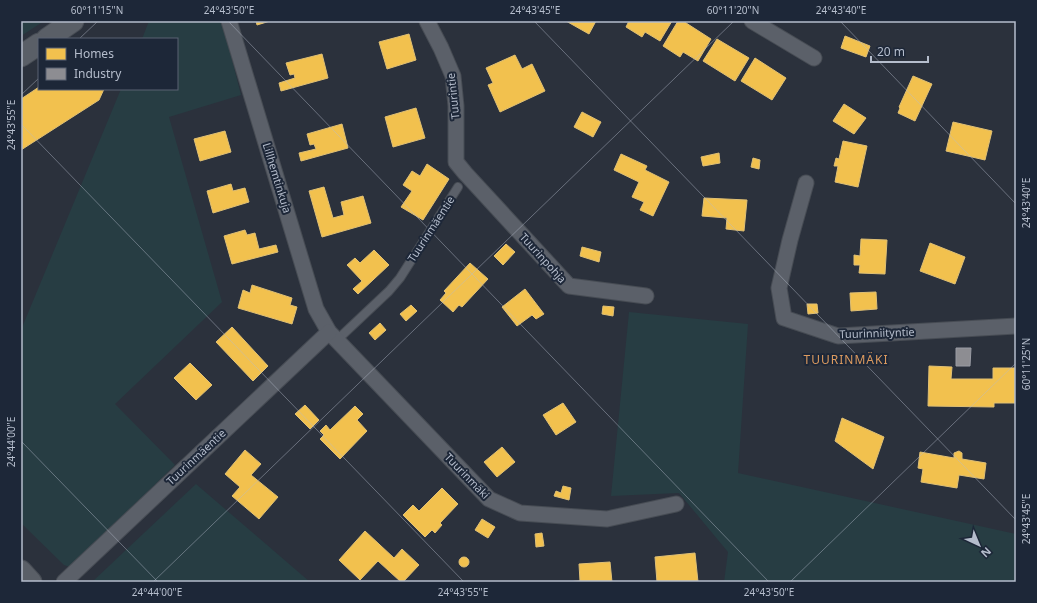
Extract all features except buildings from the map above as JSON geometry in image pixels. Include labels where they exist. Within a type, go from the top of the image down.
[{"type":"street","points":[[48,38],[73,21]]},
{"type":"street","name":"Lillhemtinkuja","points":[[229,21],[316,309],[333,336]]},
{"type":"street","name":"Tuurintie","points":[[427,21],[442,48],[453,76],[456,106],[456,162],[461,180]]},
{"type":"street","points":[[752,21],[814,58]]},
{"type":"street","points":[[21,56],[38,45]]},
{"type":"street","name":"Tuurinpohja","points":[[461,180],[569,286],[646,296]]},
{"type":"street","name":"Tuurinniityntie","points":[[806,183],[790,240],[779,288],[784,318],[838,336],[1016,326]]},
{"type":"street","name":"Tuurinmäki","points":[[333,336],[489,499],[520,513],[607,518],[676,504]]},
{"type":"street","name":"Tuurinmäentie","points":[[64,582],[333,336]]},
{"type":"street","points":[[21,571],[31,582]]},
{"type":"lane","name":"Tuurinmäentie","points":[[333,336],[389,291],[400,278],[461,180]]},
{"type":"green space","points":[[21,21],[44,21],[21,36]]},
{"type":"green space","points":[[149,21],[220,21],[223,24],[241,95],[169,117],[222,302],[115,404],[175,465],[70,567],[64,565],[21,523],[21,330],[121,90],[178,90],[178,38],[142,38]]},
{"type":"green space","points":[[629,312],[748,324],[738,473],[1016,534],[1016,582],[724,582],[728,552],[679,493],[611,496]]},
{"type":"green space","points":[[196,484],[310,582],[92,582]]},
{"type":"district","name":"TUURINMÄKI","points":[[846,360]]}]
